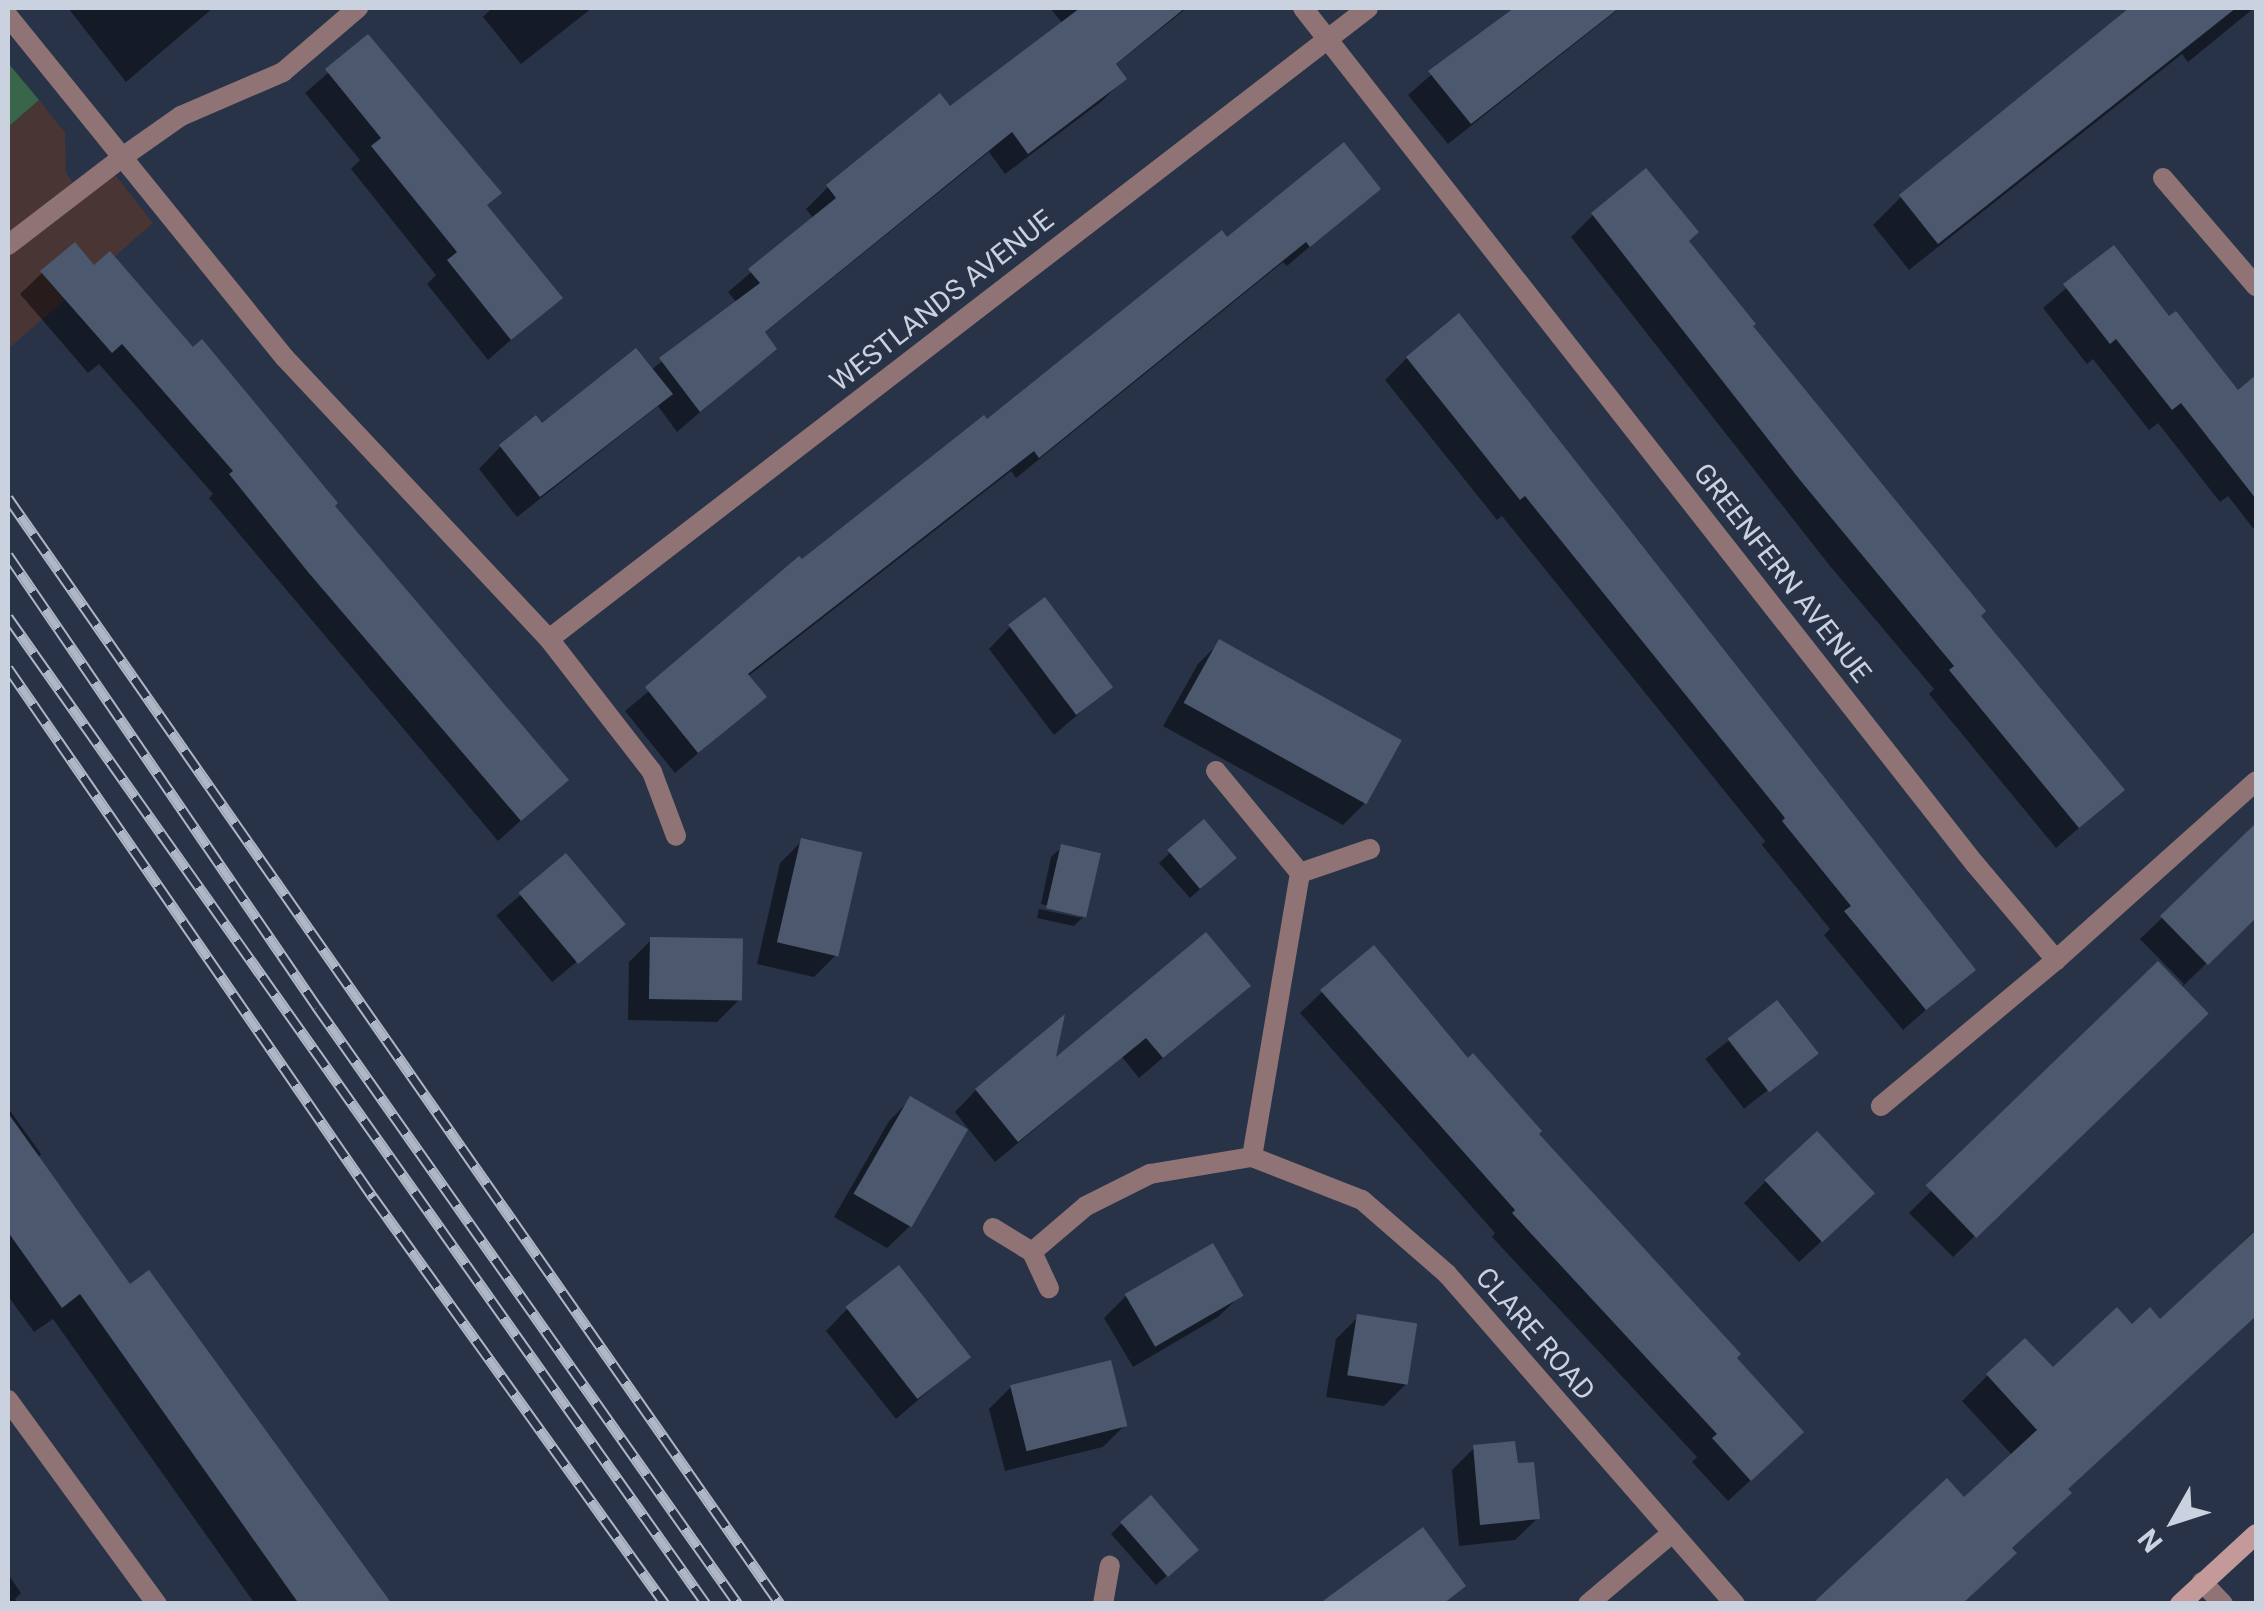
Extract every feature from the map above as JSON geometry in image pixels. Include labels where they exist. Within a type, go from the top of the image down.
[{"type":"street","points":[[8,245],[181,116],[282,72],[358,8]]},
{"type":"street","name":"GREENFERN AVENUE","points":[[1303,8],[1975,864],[2056,960]]},
{"type":"street","name":"WESTLANDS AVENUE","points":[[549,639],[1368,8]]},
{"type":"street","points":[[8,16],[285,358],[549,639],[652,772],[676,836]]},
{"type":"street","points":[[2163,178],[2256,286]]},
{"type":"street","points":[[1032,1252],[1086,1206],[1150,1174],[1252,1157],[1300,873],[1216,771]]},
{"type":"street","points":[[1882,1106],[2056,960],[2256,781]]},
{"type":"street","points":[[1300,873],[1370,849]]},
{"type":"street","name":"CLARE ROAD","points":[[1252,1157],[1362,1200],[1448,1274],[1735,1604]]},
{"type":"street","points":[[993,1228],[1032,1252],[1049,1288]]},
{"type":"street","points":[[8,1400],[157,1604]]},
{"type":"street","points":[[1588,1604],[1672,1533]]},
{"type":"street","points":[[2180,1604],[2256,1534]]},
{"type":"street","points":[[1104,1604],[1110,1566]]},
{"type":"street","points":[[2202,1582],[2223,1604]]},
{"type":"shaded area","points":[[39,100],[65,133],[66,173],[79,190],[116,176],[153,223],[8,349],[8,127]]},
{"type":"green space","points":[[8,63],[39,100],[8,127]]},
{"type":"building","points":[[1080,8],[1185,8],[1116,64],[1127,79],[1028,154],[1012,132],[765,332],[777,349],[700,412],[659,358],[760,283],[748,269],[836,198],[826,185],[940,93],[950,106]]},
{"type":"building","points":[[1514,8],[1619,8],[1471,124],[1428,71]]},
{"type":"building","points":[[2129,8],[2236,8],[1938,244],[1899,195]]},
{"type":"building","points":[[368,34],[502,193],[487,205],[563,298],[511,340],[447,260],[457,252],[371,146],[381,138],[325,69]]},
{"type":"building","points":[[1344,142],[1381,189],[1310,247],[1306,242],[1039,458],[1034,451],[748,674],[767,697],[698,753],[645,687],[799,556],[802,559],[984,415],[987,419],[1222,230],[1227,237]]},
{"type":"building","points":[[1646,168],[1699,232],[1689,241],[1756,324],[1753,326],[1986,611],[1981,616],[2125,790],[2079,828],[1949,670],[1954,666],[1800,480],[1591,213]]},
{"type":"building","points":[[75,242],[94,265],[110,251],[193,347],[202,339],[338,503],[335,506],[569,780],[521,821],[308,572],[229,474],[233,471],[122,344],[112,353],[40,271]]},
{"type":"building","points":[[2114,245],[2169,316],[2176,311],[2238,390],[2256,375],[2256,499],[2181,403],[2172,410],[2116,339],[2110,344],[2063,284]]},
{"type":"building","points":[[1459,313],[1976,970],[1926,1010],[1844,911],[1851,906],[1782,821],[1785,818],[1525,496],[1520,500],[1406,357]]},
{"type":"building","points":[[636,348],[673,394],[540,497],[499,445],[536,415],[542,423]]},
{"type":"building","points":[[1045,597],[1113,687],[1076,715],[1008,625]]},
{"type":"building","points":[[1219,639],[1402,740],[1366,804],[1184,703]]},
{"type":"building","points":[[1204,819],[1237,858],[1200,889],[1167,850]]},
{"type":"building","points":[[2256,823],[2256,918],[2208,965],[2160,916]]},
{"type":"building","points":[[801,838],[862,852],[838,956],[777,942]]},
{"type":"building","points":[[1061,844],[1101,853],[1086,918],[1046,908]]},
{"type":"building","points":[[566,853],[626,924],[578,964],[519,893]]},
{"type":"building","points":[[1206,932],[1251,986],[1163,1058],[1146,1038],[1018,1142],[975,1089],[1065,1014],[1056,1057]]},
{"type":"building","points":[[650,937],[743,939],[742,1001],[649,999]]},
{"type":"building","points":[[1374,945],[1468,1058],[1473,1053],[1542,1131],[1539,1134],[1741,1354],[1737,1358],[1804,1432],[1751,1481],[1712,1438],[1717,1434],[1512,1213],[1515,1210],[1320,990]]},
{"type":"building","points":[[2158,961],[2209,1014],[1976,1238],[1926,1185]]},
{"type":"building","points":[[1777,1000],[1819,1054],[1769,1092],[1727,1039]]},
{"type":"building","points":[[910,1096],[968,1130],[912,1227],[854,1194]]},
{"type":"building","points":[[8,1113],[130,1284],[149,1270],[392,1604],[299,1604],[80,1294],[62,1308],[8,1232]]},
{"type":"building","points":[[1817,1131],[1875,1193],[1822,1242],[1764,1180]]},
{"type":"building","points":[[2256,1230],[2256,1316],[2068,1489],[2072,1493],[2012,1548],[2017,1553],[1962,1604],[1812,1604],[1947,1478],[1964,1497],[2037,1430],[1986,1374],[2025,1338],[2053,1367],[2117,1307],[2132,1324],[2150,1307],[2160,1319]]},
{"type":"building","points":[[1213,1243],[1244,1296],[1155,1347],[1125,1294]]},
{"type":"building","points":[[899,1265],[971,1357],[917,1399],[845,1307]]},
{"type":"building","points":[[1357,1314],[1417,1324],[1408,1385],[1347,1375]]},
{"type":"building","points":[[1111,1360],[1127,1426],[1027,1451],[1010,1385]]},
{"type":"building","points":[[1515,1441],[1518,1463],[1534,1462],[1540,1519],[1480,1525],[1473,1445]]},
{"type":"building","points":[[1151,1495],[1199,1550],[1168,1577],[1120,1522]]},
{"type":"building","points":[[1423,1527],[1466,1586],[1443,1604],[1319,1604]]},
{"type":"railway","points":[[8,498],[780,1604]]},
{"type":"railway","points":[[8,555],[317,1007],[738,1604]]},
{"type":"railway","points":[[8,617],[706,1604]]},
{"type":"railway","points":[[8,668],[373,1197],[665,1604]]}]
